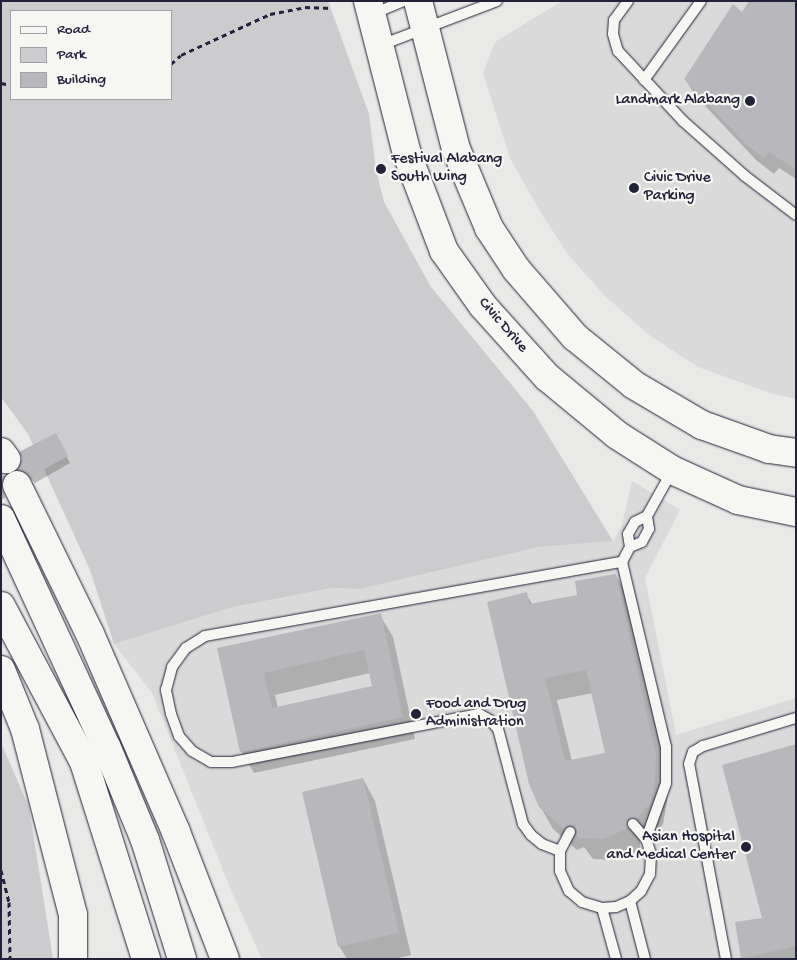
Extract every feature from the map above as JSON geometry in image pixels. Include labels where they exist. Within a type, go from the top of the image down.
[{"type":"main road","points":[[418,1],[456,149],[489,228],[516,269],[575,337],[634,385],[702,426],[769,449],[796,453]]},
{"type":"main road","name":"Civic Drive","points":[[370,8],[407,154],[444,251],[483,306],[547,377],[617,435],[672,470],[738,500],[796,512]]},
{"type":"main road","points":[[16,485],[90,634],[176,832],[225,959]]},
{"type":"main road","points":[[1,519],[107,748],[145,840],[182,959]]},
{"type":"main road","points":[[1,606],[84,762],[146,959]]},
{"type":"main road","points":[[1,670],[25,728],[73,915],[74,959]]},
{"type":"lane","points":[[370,8],[404,1]]},
{"type":"lane","points":[[380,45],[497,1]]},
{"type":"lane","points":[[628,1],[614,20],[613,34],[618,52],[683,121],[745,176],[796,215]]},
{"type":"lane","points":[[644,80],[701,1]]},
{"type":"lane","points":[[646,839],[666,783],[666,747],[622,562],[630,547],[628,534],[635,522],[647,516],[672,470]]},
{"type":"lane","points":[[630,547],[642,542],[649,530],[647,516]]},
{"type":"lane","points":[[560,851],[542,844],[531,835],[523,824],[498,730],[490,720],[479,714],[232,762],[211,762],[192,751],[179,736],[170,714],[166,690],[172,667],[186,648],[205,636],[622,562]]},
{"type":"lane","points":[[726,959],[689,764],[693,752],[703,746],[796,718]]},
{"type":"lane","points":[[570,832],[560,851],[560,871],[569,891],[582,902],[602,908],[616,907],[630,901],[642,891],[650,874],[651,854],[646,839],[633,824]]},
{"type":"lane","points":[[630,901],[645,959]]},
{"type":"lane","points":[[602,908],[616,959]]},
{"type":"path","points":[[172,63],[181,55],[270,14],[305,7],[332,8]]},
{"type":"path","points":[[1,870],[9,902],[10,959]]},
{"type":"shaded area","name":"Civic Drive Parking","points":[[562,1],[796,1],[796,399],[773,394],[698,367],[649,335],[605,296],[567,253],[541,213],[510,158],[483,73],[495,42]]},
{"type":"shaded area","name":"Food and Drug Administration","points":[[632,481],[680,510],[645,578],[676,735],[796,698],[796,959],[262,959],[231,890],[152,693],[114,644],[233,607],[332,588],[360,589],[539,547],[613,541],[622,525]]},
{"type":"green space","points":[[1,1],[328,1],[369,114],[376,170],[384,202],[431,287],[533,411],[613,541],[539,547],[360,589],[332,588],[233,607],[114,644],[90,570],[28,434],[1,397]]},
{"type":"green space","points":[[1,743],[29,807],[53,959],[1,959]]},
{"type":"building","name":"Landmark Alabang","points":[[749,1],[796,1],[796,170],[769,152],[764,158],[745,143],[684,79],[733,4],[742,12]]},
{"type":"building","points":[[56,433],[68,456],[30,477],[25,472],[17,470],[22,458],[19,452]]},
{"type":"building","points":[[616,574],[656,756],[655,780],[651,802],[637,819],[628,819],[628,828],[604,839],[579,838],[576,836],[577,831],[574,826],[569,825],[564,829],[539,807],[529,784],[487,602],[527,592],[529,604],[577,595],[575,581]],"holes":[[[586,670],[605,753],[565,761],[545,678]]]},
{"type":"building","points":[[381,613],[403,717],[240,752],[217,648]],"holes":[[[364,650],[372,686],[272,708],[264,673]]]},
{"type":"building","points":[[796,744],[796,946],[741,959],[735,922],[762,918],[722,765]]},
{"type":"building","points":[[363,778],[399,933],[338,947],[302,792]]},
{"type":"place","name":"Landmark Alabang","points":[[750,101]]},
{"type":"place","name":"Festival Alabang South Wing","points":[[381,169]]},
{"type":"place","name":"Civic Drive Parking","points":[[634,188]]},
{"type":"place","name":"Food and Drug Administration","points":[[416,714]]},
{"type":"place","name":"Asian Hospital and Medical Center","points":[[746,847]]}]
